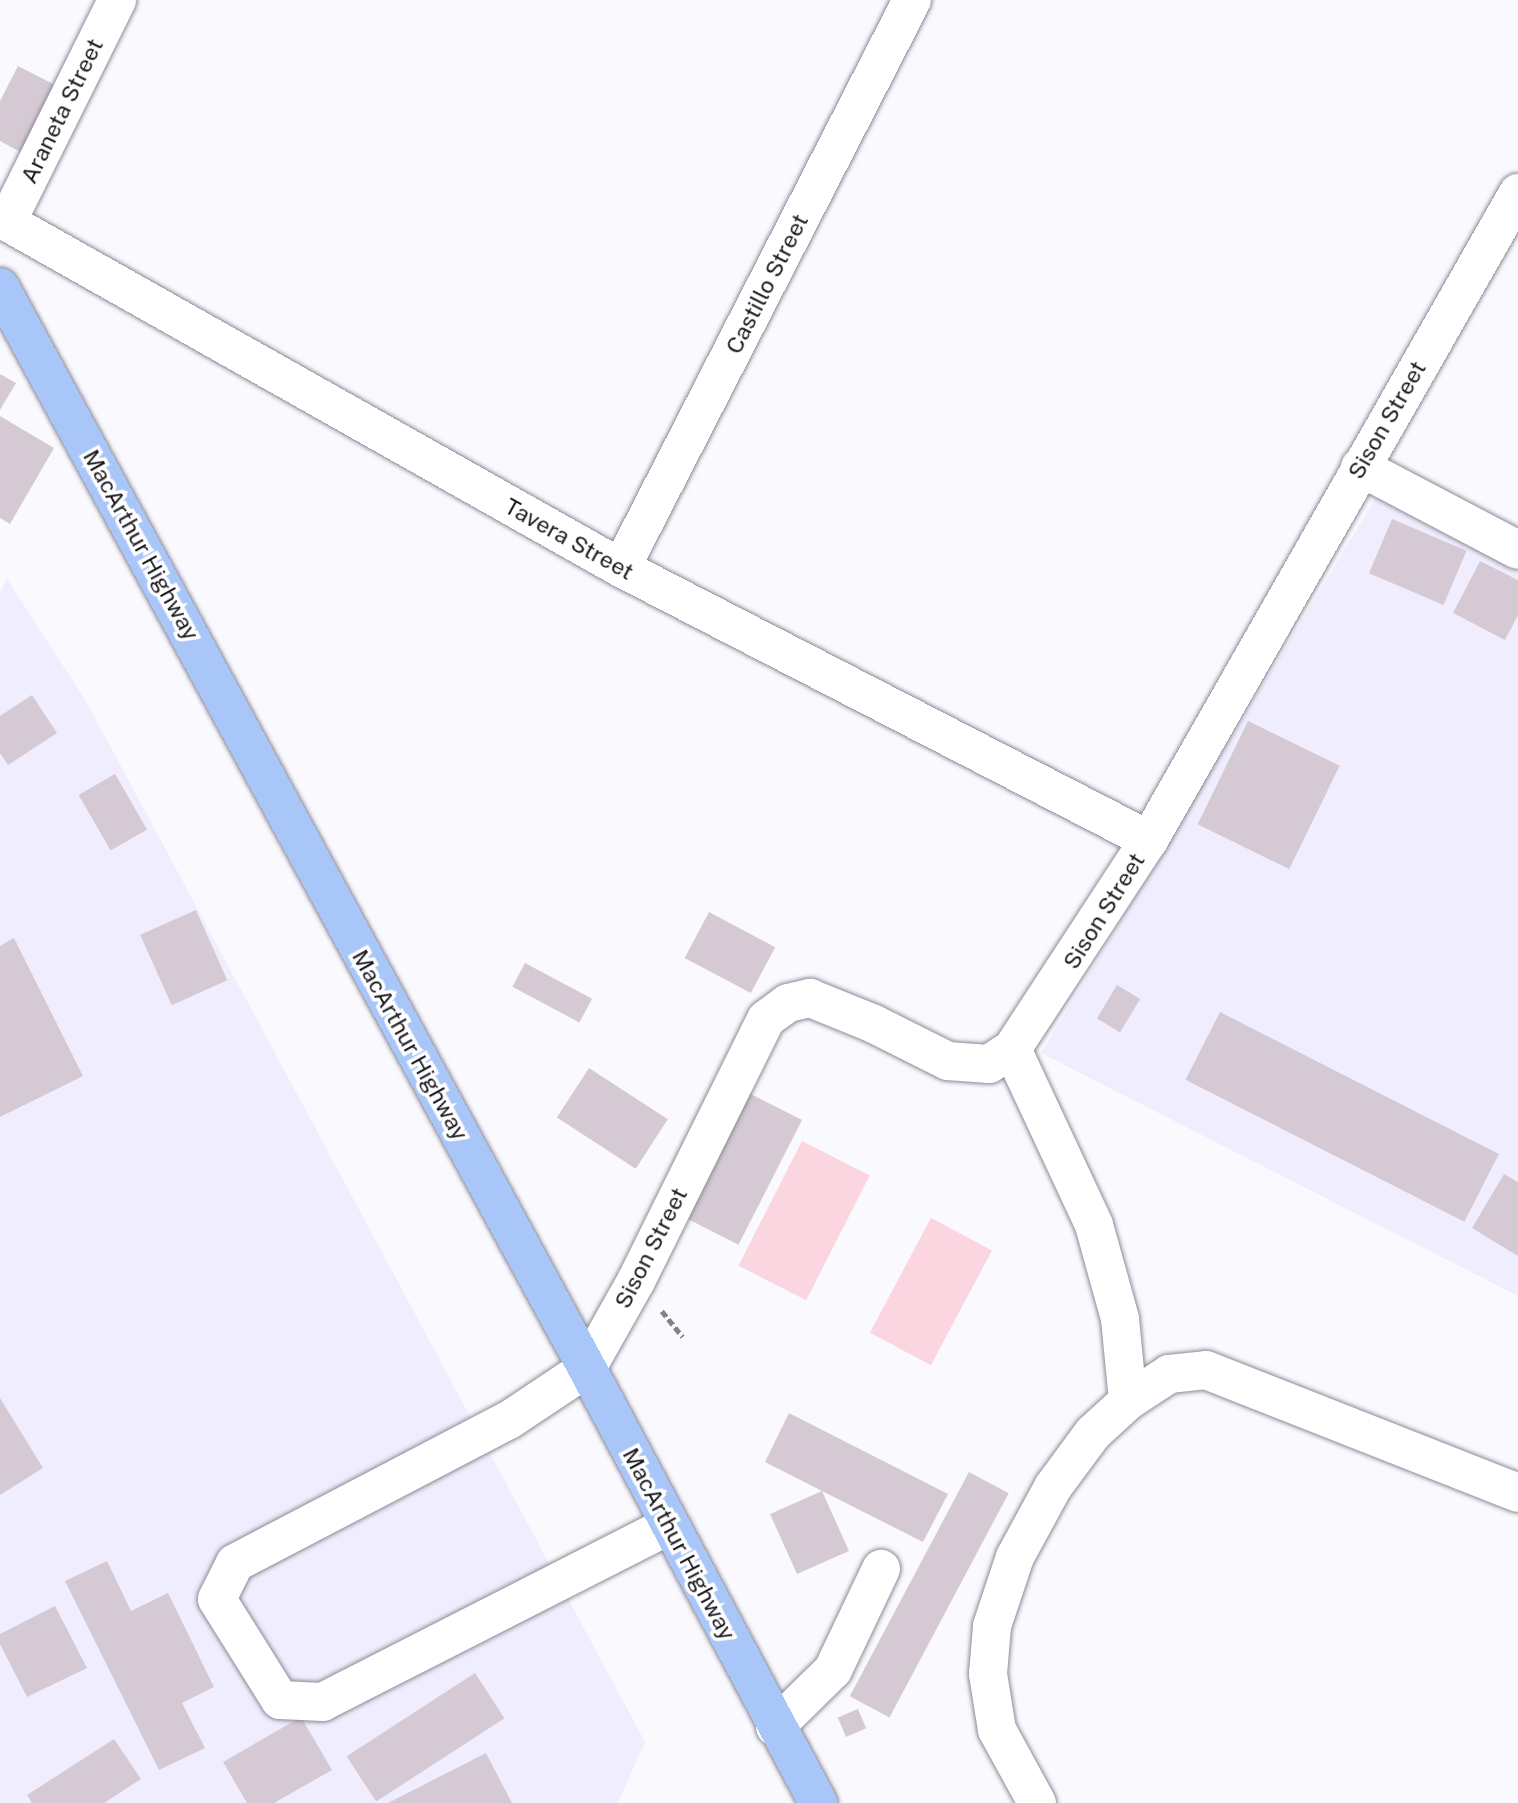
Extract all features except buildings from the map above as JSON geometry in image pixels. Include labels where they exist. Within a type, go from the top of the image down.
[{"type":"highway","name":"MacArthur Highway","points":[[0,287],[587,1368],[668,1526],[818,1803]]},
{"type":"street","name":"Araneta Street","points":[[3,220],[117,0]]},
{"type":"street","name":"Castillo Street","points":[[621,568],[912,0]]},
{"type":"street","name":"Sison Street","points":[[587,1368],[636,1281],[766,1019],[788,1003],[810,998],[948,1061],[989,1064],[1013,1049],[1149,840],[1518,193]]},
{"type":"street","name":"Tavera Street","points":[[3,220],[621,568],[1149,840]]},
{"type":"street","points":[[1360,467],[1518,550]]},
{"type":"street","points":[[1013,1049],[1094,1225],[1120,1319],[1128,1401]]},
{"type":"street","points":[[587,1368],[509,1420],[235,1563],[217,1599],[280,1700],[323,1702],[668,1526]]},
{"type":"street","points":[[1037,1803],[997,1730],[988,1674],[992,1626],[1015,1558],[1053,1486],[1093,1433],[1128,1401],[1169,1374],[1206,1370],[1518,1493]]},
{"type":"street","points":[[775,1727],[833,1670],[881,1569]]},
{"type":"shaded area","points":[[1380,491],[1518,564],[1518,1296],[1041,1053]]},
{"type":"shaded area","points":[[7,579],[87,703],[645,1742],[618,1803],[0,1803],[0,593]]},
{"type":"shaded area","points":[[802,1141],[870,1176],[806,1300],[738,1266]]},
{"type":"shaded area","points":[[931,1218],[992,1250],[931,1365],[870,1333]]}]
